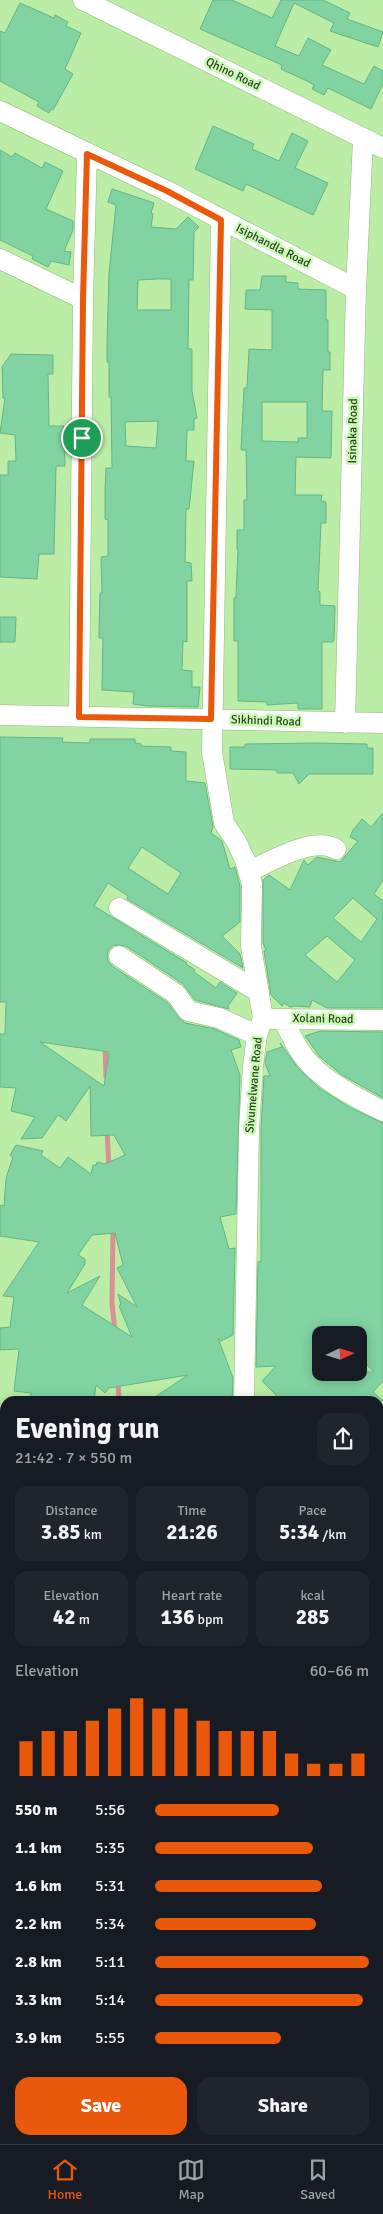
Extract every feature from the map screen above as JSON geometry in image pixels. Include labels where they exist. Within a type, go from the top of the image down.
[{"type":"street","name":"Qhino Road","points":[[83,0],[383,148]]},
{"type":"street","name":"Isiphandla Road","points":[[0,111],[167,191],[356,289]]},
{"type":"street","name":"Isinaka Road","points":[[345,723],[356,289],[363,139]]},
{"type":"street","points":[[79,717],[83,299],[87,154]]},
{"type":"street","name":"Sivumelwane Road","points":[[221,220],[211,719],[212,752],[224,823],[236,841],[250,871],[252,884],[250,914],[251,946],[259,992],[268,1024],[253,1066],[248,1129],[244,1396]]},
{"type":"street","points":[[0,259],[83,299]]},
{"type":"street","name":"Sikhindi Road","points":[[0,715],[383,723]]},
{"type":"street","points":[[250,871],[287,853],[313,846],[326,845],[336,849]]},
{"type":"street","points":[[119,908],[259,992]]},
{"type":"street","points":[[119,956],[176,994],[188,1012],[268,1024],[296,1044],[312,1066],[346,1091],[383,1112]]},
{"type":"street","name":"Xolani Road","points":[[268,1024],[383,1020]]},
{"type":"building","points":[[213,0],[232,0],[272,18],[281,0],[323,0],[350,13],[347,19],[383,32],[378,47],[330,31],[334,23],[294,3],[275,46],[299,56],[308,38],[331,50],[322,65],[364,84],[374,66],[383,71],[383,84],[371,109],[328,88],[324,95],[312,89],[314,85],[281,69],[282,65],[200,29]]},
{"type":"building","points":[[20,3],[54,18],[55,15],[68,22],[66,26],[81,33],[65,69],[73,74],[53,110],[51,109],[49,113],[37,106],[39,102],[0,81],[0,31],[5,33]]},
{"type":"building","points":[[213,126],[254,144],[252,149],[279,161],[292,133],[308,141],[295,168],[328,183],[313,215],[246,184],[243,191],[195,169]]},
{"type":"building","points":[[0,150],[12,157],[15,153],[42,168],[45,162],[63,171],[46,209],[73,221],[73,230],[64,251],[71,252],[69,265],[51,261],[48,267],[32,259],[33,256],[0,240]]},
{"type":"building","points":[[112,189],[154,203],[151,213],[153,214],[151,227],[176,229],[188,217],[199,227],[194,232],[193,280],[189,280],[188,349],[192,349],[192,391],[197,418],[194,419],[194,430],[187,430],[186,461],[194,461],[189,509],[186,509],[185,562],[191,563],[192,581],[187,581],[187,642],[183,641],[182,670],[192,671],[192,687],[200,687],[198,707],[133,704],[134,692],[102,690],[103,638],[99,638],[100,593],[102,593],[101,557],[108,556],[108,520],[105,519],[106,468],[112,468],[111,397],[109,397],[107,342],[109,273],[116,205],[108,202]],"holes":[[[171,279],[171,310],[137,310],[138,280]],[[158,421],[156,448],[126,446],[125,422]]]},
{"type":"building","points":[[262,276],[286,276],[286,282],[298,283],[298,289],[326,290],[330,370],[323,370],[322,411],[332,411],[331,458],[296,457],[295,495],[322,495],[321,501],[326,502],[326,523],[321,523],[318,591],[320,592],[320,605],[335,606],[334,640],[333,642],[322,642],[322,709],[298,709],[298,703],[267,705],[267,702],[238,701],[238,641],[234,641],[234,598],[236,597],[237,530],[244,530],[244,500],[247,500],[246,450],[241,450],[244,388],[247,388],[249,349],[272,350],[272,310],[245,309],[246,290],[260,290]],"holes":[[[262,402],[307,402],[307,438],[298,438],[298,442],[262,441]]]},
{"type":"building","points":[[11,354],[53,355],[53,374],[48,374],[49,426],[64,426],[65,466],[56,466],[54,554],[39,554],[37,579],[0,577],[0,475],[8,475],[8,461],[16,461],[15,435],[0,433],[5,398],[3,398],[2,367]]},
{"type":"building","points":[[0,617],[16,617],[15,642],[0,642]]},
{"type":"building","points":[[0,737],[63,738],[62,742],[90,743],[90,739],[135,739],[135,743],[141,744],[141,746],[171,747],[171,751],[186,752],[186,781],[205,783],[213,827],[211,833],[222,841],[230,869],[235,867],[240,886],[240,922],[222,936],[240,954],[243,968],[127,899],[128,896],[108,883],[94,906],[187,963],[195,970],[194,972],[216,988],[220,982],[237,993],[228,1006],[229,1009],[195,1000],[183,984],[126,946],[114,945],[109,949],[107,955],[108,961],[112,966],[168,1003],[185,1023],[215,1029],[239,1040],[241,1047],[231,1050],[240,1075],[236,1214],[220,1217],[229,1249],[235,1248],[233,1335],[221,1341],[218,1338],[233,1378],[232,1396],[156,1396],[188,1375],[109,1388],[105,1393],[96,1385],[95,1396],[31,1396],[31,1393],[14,1391],[19,1349],[0,1350],[0,1328],[10,1327],[14,1297],[3,1296],[39,1242],[0,1236],[0,1205],[4,1206],[6,1178],[13,1157],[10,1155],[16,1145],[43,1151],[41,1155],[60,1168],[68,1157],[91,1174],[93,1165],[96,1165],[97,1162],[105,1164],[125,1155],[114,1135],[91,1136],[90,1086],[66,1121],[58,1115],[42,1138],[21,1139],[35,1117],[11,1111],[16,1088],[0,1087],[0,1034],[5,1034],[6,1002],[0,1002]],"holes":[[[142,847],[181,873],[168,894],[128,868]],[[40,1042],[109,1052],[104,1086]],[[115,1233],[123,1265],[117,1268],[137,1307],[118,1294],[121,1305],[119,1306],[132,1337],[82,1305],[100,1276],[67,1293],[85,1264],[85,1259],[78,1255],[92,1235]]]},
{"type":"building","points":[[245,744],[367,744],[367,748],[373,748],[373,774],[309,774],[299,784],[293,773],[277,773],[277,770],[230,769],[230,747],[245,747]]},
{"type":"building","points":[[383,813],[383,880],[374,894],[383,901],[383,1008],[327,1008],[312,1000],[310,1007],[290,1007],[284,1003],[282,1006],[271,995],[264,951],[266,950],[263,943],[263,880],[269,875],[290,890],[304,860],[308,865],[317,857],[340,862],[358,841],[350,837],[362,819],[371,827]],"holes":[[[353,898],[377,919],[361,942],[333,918]],[[327,936],[355,960],[337,982],[305,955]]]},
{"type":"building","points":[[320,1031],[383,1032],[383,1098],[342,1075],[320,1057],[305,1036]]},
{"type":"building","points":[[280,1043],[298,1068],[319,1088],[349,1107],[383,1123],[383,1381],[373,1392],[377,1396],[277,1396],[262,1381],[276,1366],[256,1367],[258,1262],[261,1261],[261,1129],[264,1076],[270,1076],[265,1063],[267,1052],[282,1047]]},
{"type":"waterway","points":[[105,1045],[106,1077]]},
{"type":"waterway","points":[[107,1130],[109,1169]]},
{"type":"waterway","points":[[113,1228],[112,1303],[115,1332]]},
{"type":"waterway","points":[[118,1380],[119,1396]]},
{"type":"route","points":[[87,154],[167,191],[221,220],[211,719],[79,717],[82,438],[87,154]]}]
